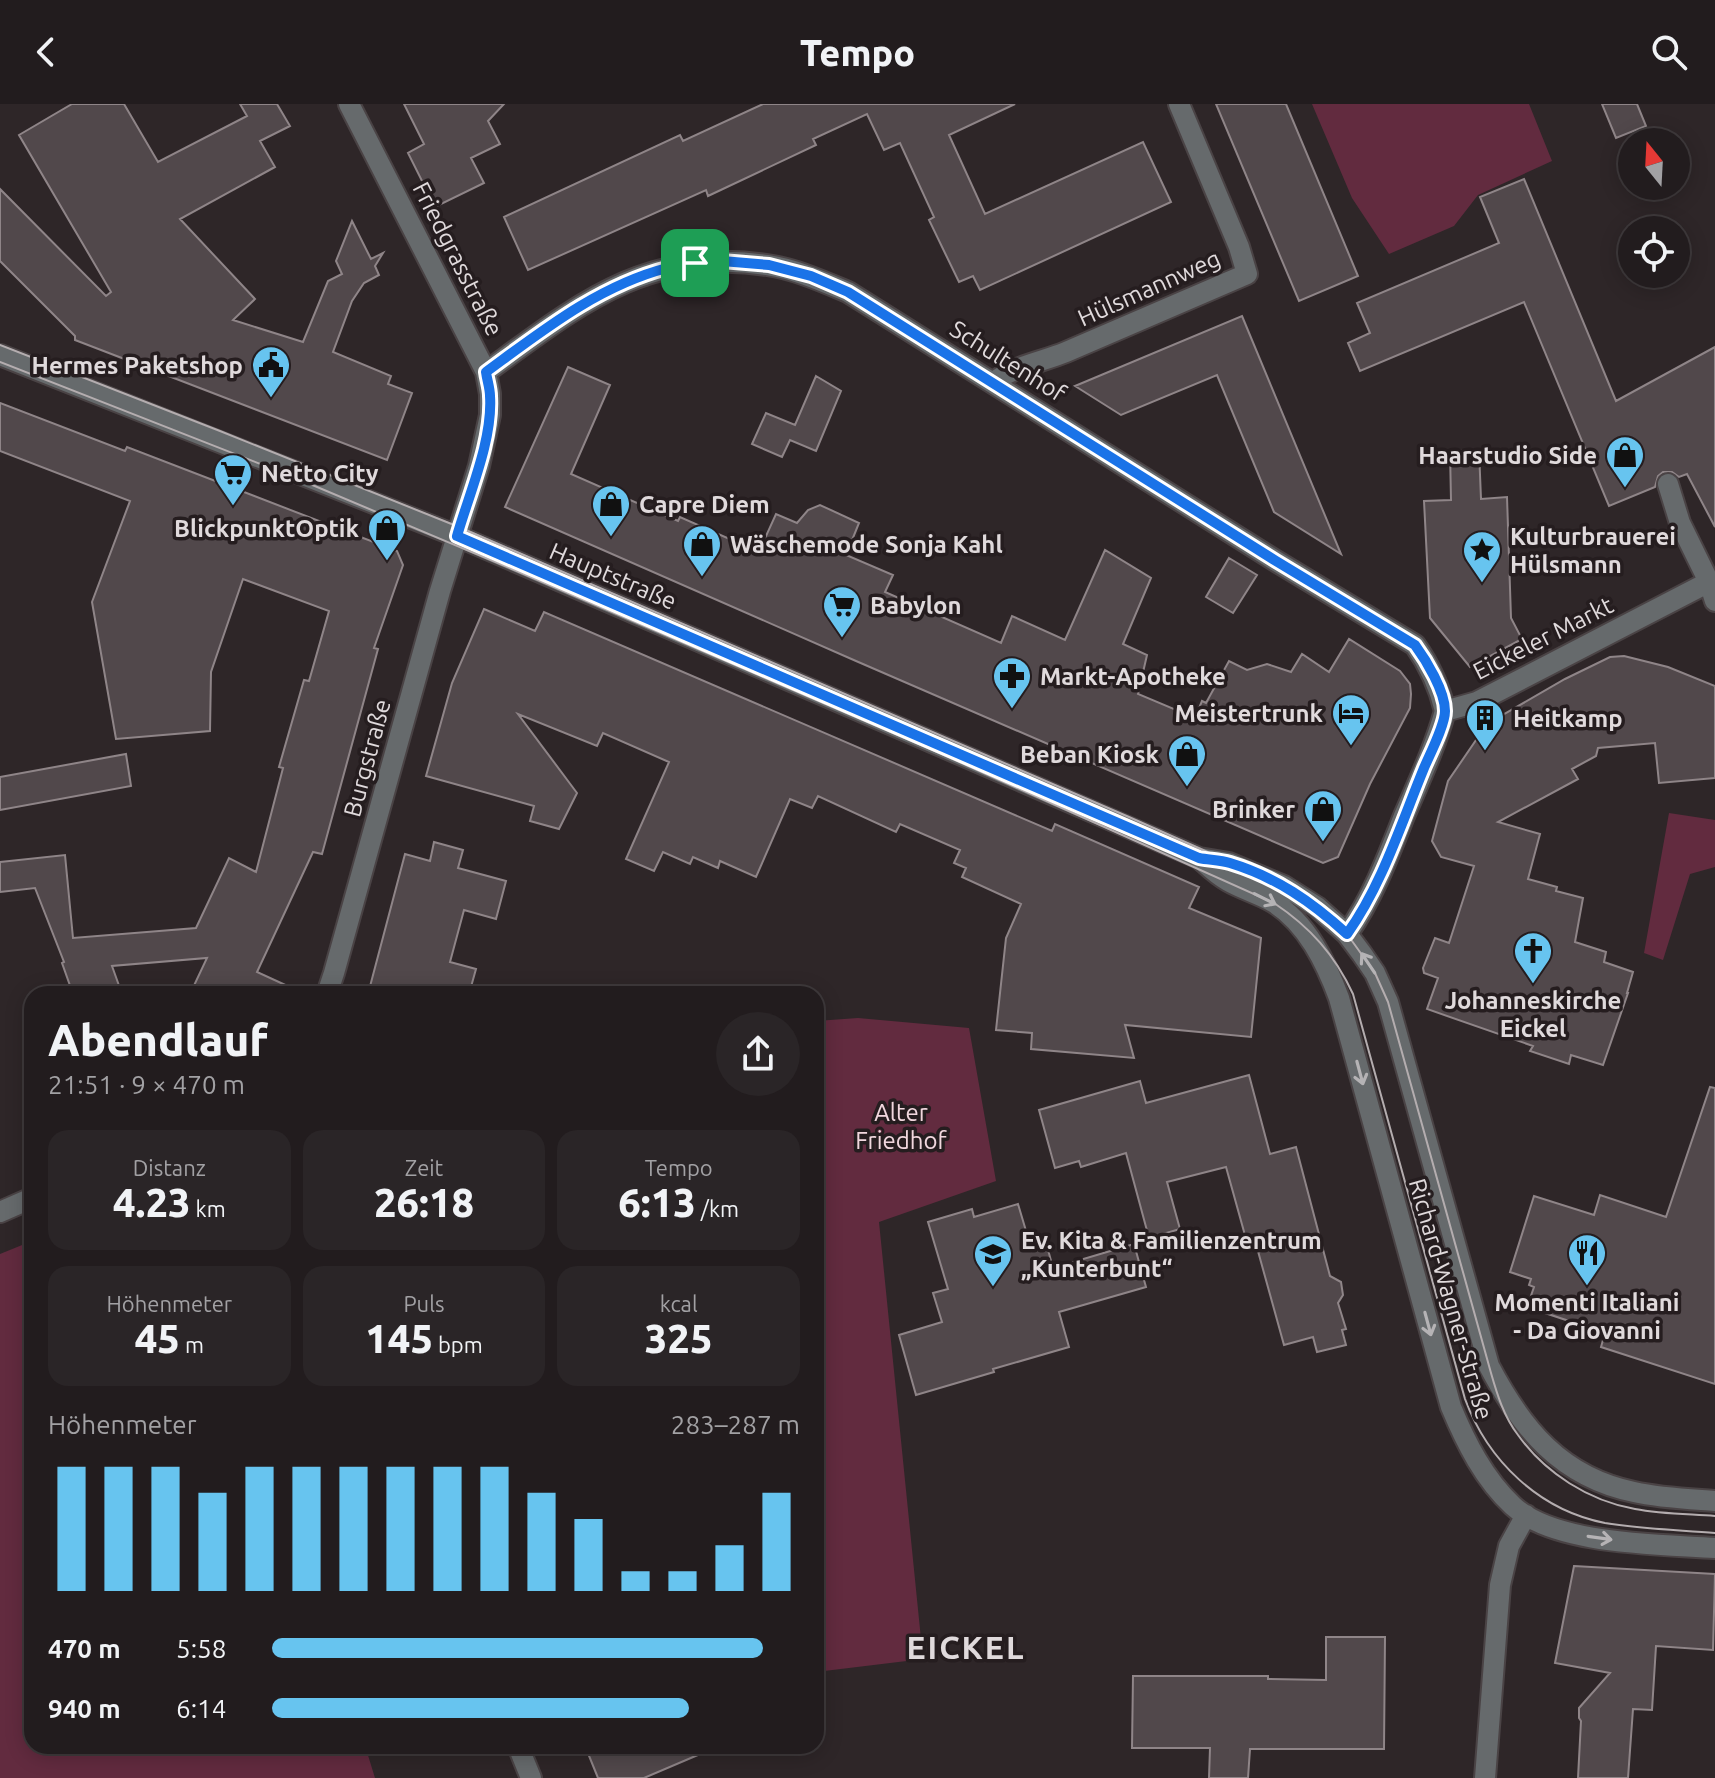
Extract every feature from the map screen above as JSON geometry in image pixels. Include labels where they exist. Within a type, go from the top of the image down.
[{"type":"street","name":"Friedgrasstraße","points":[[349,104],[486,372],[490,415],[479,466],[457,536]]},
{"type":"street","name":"Hülsmannweg","points":[[993,383],[1006,373],[1040,363],[1247,274],[1239,247],[1179,104]]},
{"type":"street","name":"Schultenhof","points":[[486,372],[567,314],[618,285],[669,267],[722,261],[769,265],[811,276],[848,292],[1415,645],[1429,664],[1445,711]]},
{"type":"street","name":"Hauptstraße","points":[[0,355],[457,536],[1199,858],[1229,863],[1284,886],[1317,907],[1347,934]]},
{"type":"street","name":"Eickeler Markt","points":[[1445,711],[1477,702],[1712,591],[1680,523],[1668,484]]},
{"type":"street","name":"Burgstraße","points":[[330,986],[457,536]]},
{"type":"street","points":[[1347,934],[1363,911],[1390,852],[1439,733],[1445,711]]},
{"type":"street","name":"Hauptstraße","points":[[1199,858],[1226,880],[1274,903],[1294,921],[1323,959]]},
{"type":"street","name":"Richard-Wagner-Straße","points":[[1347,934],[1375,973],[1388,1002],[1489,1366],[1526,1427],[1556,1457],[1603,1483],[1632,1492],[1715,1501]]},
{"type":"street","name":"Richard-Wagner-Straße","points":[[1323,959],[1339,998],[1451,1407],[1466,1443],[1485,1473],[1512,1505],[1526,1515]]},
{"type":"street","points":[[0,1212],[24,1202]]},
{"type":"street","points":[[1485,1778],[1500,1585],[1509,1546],[1526,1515],[1572,1534],[1715,1548]]},
{"type":"street","points":[[521,1754],[531,1778]]},
{"type":"green space","points":[[1312,104],[1529,104],[1552,161],[1478,195],[1454,226],[1389,254],[1352,198]]},
{"type":"green space","points":[[1669,813],[1715,820],[1715,867],[1690,874],[1663,960],[1644,953]]},
{"type":"green space","name":"Alter Friedhof","points":[[858,1018],[969,1028],[996,1181],[879,1222],[923,1659],[824,1671],[824,1020]]},
{"type":"green space","points":[[24,1244],[24,1754],[368,1754],[375,1778],[0,1778],[0,1254]]},
{"type":"building","points":[[72,104],[124,104],[158,162],[247,116],[240,104],[277,104],[290,126],[260,141],[275,167],[180,219],[255,299],[233,320],[303,342],[328,281],[342,274],[336,261],[352,221],[371,259],[383,253],[375,266],[379,275],[364,283],[352,301],[333,352],[391,376],[388,384],[412,393],[387,460],[75,340],[75,336],[0,261],[0,189],[106,296],[111,292],[19,135]]},
{"type":"building","points":[[404,104],[504,104],[488,121],[500,144],[471,158],[484,183],[435,207],[408,153],[424,144]]},
{"type":"building","points":[[763,104],[1015,104],[949,135],[985,214],[1143,142],[1171,202],[980,290],[973,276],[959,282],[929,220],[934,217],[900,143],[884,150],[867,114],[813,139],[816,145],[708,196],[706,190],[528,270],[504,217],[680,135],[683,141]]},
{"type":"building","points":[[1216,104],[1286,104],[1358,276],[1299,301]]},
{"type":"building","points":[[1602,104],[1637,104],[1646,126],[1618,128],[1616,138]]},
{"type":"building","points":[[1524,179],[1616,401],[1715,347],[1715,527],[1687,474],[1679,477],[1672,472],[1663,472],[1658,476],[1655,487],[1609,506],[1524,302],[1360,371],[1348,343],[1370,333],[1357,303],[1499,243],[1480,197]]},
{"type":"building","points":[[1242,316],[1341,554],[1274,512],[1217,375],[1121,415],[1075,386]]},
{"type":"building","points":[[568,367],[610,385],[571,474],[678,521],[680,517],[743,545],[746,540],[761,547],[776,514],[797,523],[808,510],[820,505],[859,523],[846,555],[893,575],[885,592],[1001,643],[1012,616],[1065,640],[1105,550],[1151,578],[1123,644],[1147,655],[1138,694],[1195,718],[1202,701],[1206,703],[1229,661],[1247,670],[1267,664],[1291,672],[1302,654],[1329,672],[1349,639],[1400,671],[1410,684],[1410,708],[1370,784],[1338,857],[1323,863],[505,507]]},
{"type":"building","points":[[816,376],[841,391],[816,451],[790,440],[782,457],[752,444],[766,413],[795,425]]},
{"type":"building","points":[[0,403],[125,451],[127,447],[397,551],[403,565],[374,648],[378,649],[322,854],[313,852],[257,972],[288,986],[194,986],[207,958],[112,966],[119,986],[70,986],[35,888],[0,892],[0,862],[65,855],[73,938],[196,928],[229,858],[256,872],[283,768],[279,767],[304,680],[309,681],[329,611],[243,579],[211,672],[210,731],[116,739],[92,602],[130,501],[0,451]]},
{"type":"building","points":[[1479,450],[1481,499],[1507,497],[1511,618],[1522,639],[1470,667],[1430,618],[1424,501],[1451,500],[1450,451]]},
{"type":"building","points":[[1229,558],[1257,575],[1233,613],[1206,597]]},
{"type":"building","points":[[484,609],[535,631],[544,612],[1052,831],[1055,824],[1199,887],[1189,908],[1261,938],[1251,1037],[1125,1025],[1134,1058],[1031,1049],[1032,1033],[996,1030],[1006,938],[1021,904],[962,877],[966,868],[954,863],[960,850],[900,824],[896,832],[818,796],[812,808],[790,799],[756,877],[720,861],[718,868],[693,857],[690,864],[663,852],[654,871],[626,859],[669,762],[603,733],[597,746],[518,714],[577,793],[559,829],[530,821],[534,806],[426,776],[452,683]]},
{"type":"building","points":[[1624,656],[1668,667],[1715,686],[1715,778],[1659,783],[1655,743],[1598,748],[1596,756],[1572,769],[1578,779],[1498,822],[1540,834],[1528,879],[1583,898],[1575,942],[1606,952],[1604,962],[1633,972],[1603,1065],[1571,1055],[1569,1064],[1530,1051],[1533,1046],[1427,1009],[1438,978],[1424,973],[1423,968],[1435,938],[1449,943],[1474,866],[1441,857],[1432,841],[1448,781],[1487,724],[1565,679],[1610,657]]},
{"type":"building","points":[[126,754],[131,786],[0,810],[0,777]]},
{"type":"building","points":[[434,842],[463,850],[458,868],[506,881],[496,919],[464,910],[450,962],[476,969],[471,986],[370,986],[405,854],[430,861]]},
{"type":"building","points":[[1249,1075],[1270,1154],[1296,1147],[1330,1276],[1341,1282],[1343,1295],[1338,1303],[1346,1329],[1342,1330],[1346,1345],[1317,1352],[1313,1337],[1284,1345],[1256,1244],[1248,1246],[1226,1167],[1167,1182],[1180,1229],[1149,1238],[1126,1153],[1081,1167],[1079,1161],[1055,1168],[1039,1110],[1140,1081],[1146,1103]]},
{"type":"building","points":[[1710,1087],[1715,1088],[1715,1384],[1601,1347],[1605,1333],[1527,1307],[1534,1287],[1529,1285],[1531,1279],[1510,1272],[1534,1196],[1594,1215],[1600,1195],[1666,1217]]},
{"type":"building","points":[[1018,1204],[1032,1251],[1047,1246],[1053,1268],[1134,1244],[1146,1287],[1059,1312],[1069,1347],[916,1395],[899,1335],[942,1322],[933,1293],[948,1289],[928,1222],[972,1209],[974,1217]]},
{"type":"building","points":[[1574,1566],[1715,1574],[1713,1650],[1656,1646],[1652,1710],[1633,1709],[1628,1778],[1578,1778],[1579,1708],[1610,1673],[1555,1663]]},
{"type":"building","points":[[1326,1637],[1385,1637],[1384,1749],[1250,1749],[1248,1778],[1209,1778],[1210,1748],[1132,1748],[1133,1676],[1268,1676],[1268,1679],[1326,1680]]},
{"type":"building","points":[[588,1754],[700,1754],[644,1778],[598,1778]]},
{"type":"tram line","points":[[0,345],[459,527],[1129,817],[1284,886],[1317,907],[1347,934],[1375,973],[1388,1002],[1493,1381],[1513,1428],[1529,1449],[1555,1473],[1601,1499],[1645,1511],[1715,1516]]},
{"type":"tram line","points":[[0,362],[291,476],[526,575],[937,752],[1274,903],[1320,943],[1353,994],[1465,1399],[1487,1443],[1502,1462],[1538,1494],[1581,1516],[1619,1525],[1715,1533]]},
{"type":"place","name":"Hermes Paketshop","points":[[271,399]]},
{"type":"place","name":"Haarstudio Side","points":[[1625,489]]},
{"type":"place","name":"Netto City","points":[[233,507]]},
{"type":"place","name":"Capre Diem","points":[[611,538]]},
{"type":"place","name":"BlickpunktOptik","points":[[387,562]]},
{"type":"place","name":"Wäschemode Sonja Kahl","points":[[702,578]]},
{"type":"place","name":"Kulturbrauerei Hülsmann","points":[[1482,584]]},
{"type":"place","name":"Babylon","points":[[842,639]]},
{"type":"place","name":"Markt-Apotheke","points":[[1012,710]]},
{"type":"place","name":"Meistertrunk","points":[[1351,747]]},
{"type":"place","name":"Heitkamp","points":[[1485,752]]},
{"type":"place","name":"Beban Kiosk","points":[[1187,788]]},
{"type":"place","name":"Brinker","points":[[1323,843]]},
{"type":"place","name":"Johanneskirche Eickel","points":[[1533,985]]},
{"type":"place","name":"Momenti Italiani - Da Giovanni","points":[[1587,1287]]},
{"type":"place","name":"Ev. Kita & Familienzentrum „Kunterbunt“","points":[[993,1288]]},
{"type":"district","name":"EICKEL","points":[[966,1647]]},
{"type":"route","points":[[722,261],[769,265],[811,276],[848,292],[1415,645],[1429,664],[1445,711],[1439,733],[1390,852],[1363,911],[1347,934],[1317,907],[1284,886],[1229,863],[1199,858],[457,536],[479,466],[490,415],[486,372],[567,314],[608,290],[669,267],[695,263],[722,261]]}]
